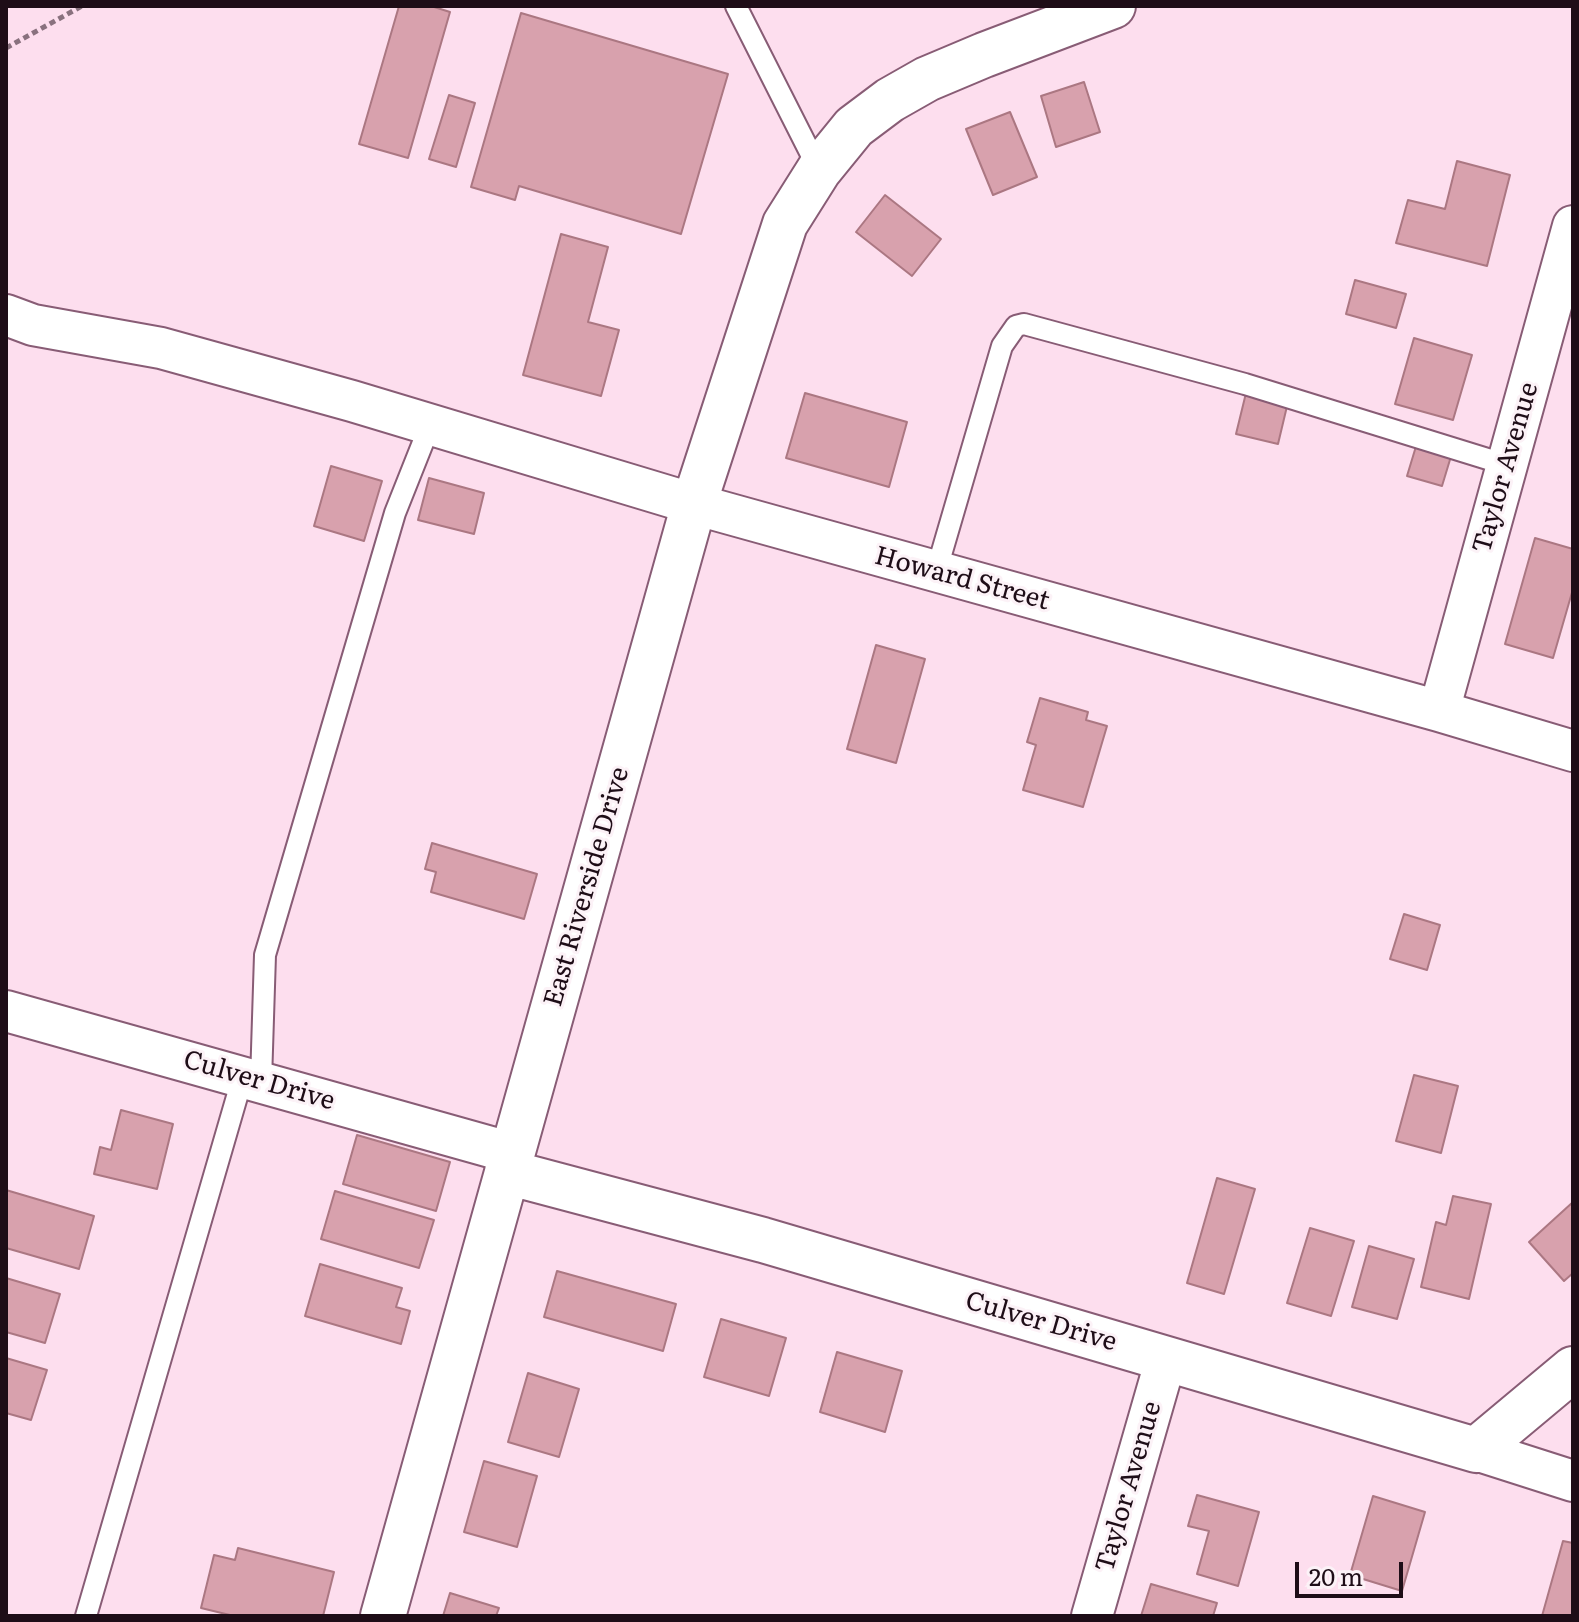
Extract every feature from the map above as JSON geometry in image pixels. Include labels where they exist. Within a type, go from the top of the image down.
[{"type":"street","name":"East Riverside Drive","points":[[383,1616],[694,504],[785,224],[819,170],[854,127],[890,100],[927,79],[1113,6]]},
{"type":"street","name":"Taylor Avenue","points":[[1439,711],[1507,465],[1566,280],[1573,226]]},
{"type":"street","name":"Howard Street","points":[[6,315],[33,325],[161,348],[352,401],[694,504],[1573,751]]},
{"type":"street","name":"Culver Drive","points":[[6,1011],[252,1079],[763,1240],[1573,1481]]},
{"type":"street","name":"Taylor Avenue","points":[[1092,1616],[1166,1359]]},
{"type":"street","points":[[1476,1450],[1573,1369]]},
{"type":"lane","points":[[736,6],[819,170]]},
{"type":"lane","points":[[936,572],[1002,346],[1016,326],[1024,324],[1245,384],[1507,465]]},
{"type":"lane","points":[[86,1616],[252,1079],[265,955],[395,513],[430,425]]},
{"type":"path","points":[[6,48],[82,6]]},
{"type":"building","points":[[399,6],[431,6],[450,12],[408,158],[359,144]]},
{"type":"building","points":[[521,13],[728,74],[681,234],[519,186],[515,200],[471,187]]},
{"type":"building","points":[[1084,82],[1100,132],[1056,147],[1041,96]]},
{"type":"building","points":[[449,95],[475,103],[456,167],[429,159]]},
{"type":"building","points":[[1010,112],[1037,177],[993,195],[966,129]]},
{"type":"building","points":[[1457,161],[1510,175],[1487,266],[1396,243],[1408,200],[1445,209]]},
{"type":"building","points":[[885,195],[941,239],[912,276],[856,232]]},
{"type":"building","points":[[561,234],[608,247],[588,322],[619,330],[601,396],[523,375]]},
{"type":"building","points":[[1355,280],[1406,294],[1396,328],[1346,314]]},
{"type":"building","points":[[1414,338],[1472,355],[1453,420],[1395,404]]},
{"type":"building","points":[[805,393],[907,422],[889,487],[786,458]]},
{"type":"building","points":[[1246,393],[1288,402],[1278,444],[1236,434]]},
{"type":"building","points":[[1417,443],[1452,453],[1442,486],[1407,476]]},
{"type":"building","points":[[331,466],[382,481],[364,541],[314,526]]},
{"type":"building","points":[[429,478],[484,493],[474,534],[418,520]]},
{"type":"building","points":[[1535,538],[1573,549],[1573,589],[1553,658],[1505,644]]},
{"type":"building","points":[[876,645],[925,659],[896,763],[847,749]]},
{"type":"building","points":[[1040,698],[1088,712],[1086,720],[1107,726],[1083,807],[1023,790],[1036,745],[1027,742]]},
{"type":"building","points":[[432,843],[537,874],[524,919],[431,892],[436,872],[425,869]]},
{"type":"building","points":[[1404,914],[1440,925],[1427,970],[1390,959]]},
{"type":"building","points":[[1414,1075],[1458,1086],[1441,1153],[1396,1141]]},
{"type":"building","points":[[121,1110],[173,1124],[157,1189],[94,1174],[100,1147],[111,1150]]},
{"type":"building","points":[[357,1135],[450,1162],[436,1211],[343,1184]]},
{"type":"building","points":[[1217,1178],[1255,1189],[1224,1294],[1187,1283]]},
{"type":"building","points":[[6,1190],[94,1216],[79,1269],[6,1248]]},
{"type":"building","points":[[335,1191],[434,1220],[419,1268],[321,1239]]},
{"type":"building","points":[[1453,1196],[1491,1204],[1469,1299],[1421,1287],[1436,1222],[1446,1225]]},
{"type":"building","points":[[1573,1202],[1573,1273],[1564,1281],[1529,1242]]},
{"type":"building","points":[[1310,1228],[1354,1241],[1331,1316],[1287,1303]]},
{"type":"building","points":[[1369,1246],[1414,1259],[1397,1319],[1352,1307]]},
{"type":"building","points":[[320,1264],[402,1288],[396,1307],[410,1311],[401,1344],[305,1316]]},
{"type":"building","points":[[557,1271],[676,1304],[663,1351],[544,1317]]},
{"type":"building","points":[[6,1278],[60,1294],[45,1343],[6,1332]]},
{"type":"building","points":[[721,1319],[786,1338],[769,1396],[704,1377]]},
{"type":"building","points":[[837,1352],[902,1371],[885,1432],[820,1412]]},
{"type":"building","points":[[6,1358],[47,1370],[31,1420],[6,1413]]},
{"type":"building","points":[[528,1373],[579,1389],[559,1457],[508,1442]]},
{"type":"building","points":[[484,1461],[537,1476],[517,1547],[464,1532]]},
{"type":"building","points":[[1197,1495],[1259,1512],[1238,1586],[1197,1574],[1209,1531],[1188,1526]]},
{"type":"building","points":[[1373,1496],[1425,1512],[1402,1591],[1350,1575]]},
{"type":"building","points":[[1563,1541],[1573,1543],[1573,1616],[1542,1616]]},
{"type":"building","points":[[238,1548],[334,1572],[323,1616],[234,1616],[201,1608],[214,1555],[235,1560]]},
{"type":"building","points":[[1151,1584],[1217,1603],[1213,1616],[1141,1616]]},
{"type":"building","points":[[450,1593],[499,1608],[496,1616],[443,1616]]}]
